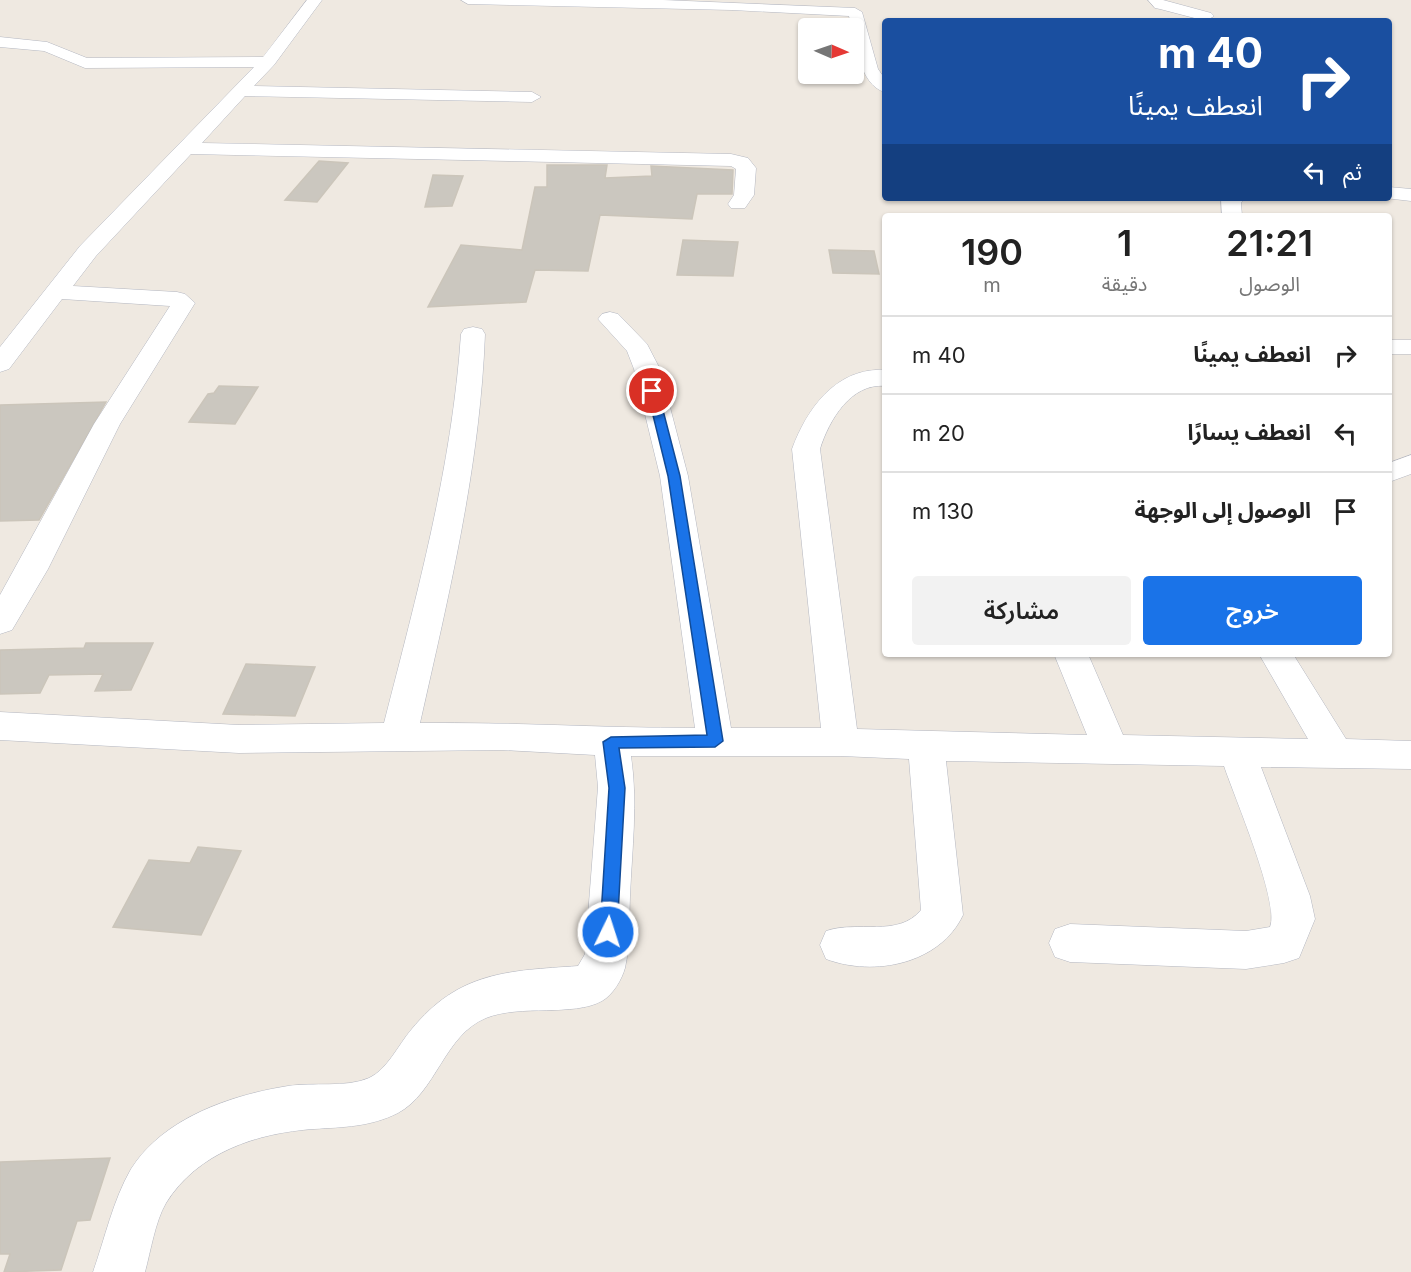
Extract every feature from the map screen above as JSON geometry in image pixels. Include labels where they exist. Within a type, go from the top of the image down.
[{"type":"street","points":[[0,364],[88,251],[268,62],[315,0]]},
{"type":"street","points":[[468,0],[848,11],[858,15],[869,41],[870,69],[882,85]]},
{"type":"street","points":[[1155,0],[1160,4],[1206,16]]},
{"type":"street","points":[[0,42],[47,47],[85,63],[268,62]]},
{"type":"street","points":[[241,91],[305,90],[532,97]]},
{"type":"street","points":[[186,148],[731,160],[741,162],[746,168],[744,195],[738,204]]},
{"type":"street","points":[[1392,193],[1411,195]]},
{"type":"street","points":[[0,622],[32,569],[107,424],[183,303],[177,298],[57,292]]},
{"type":"street","points":[[610,319],[638,349],[647,369],[674,476],[715,741]]},
{"type":"street","points":[[399,736],[457,475],[472,369],[473,334]]},
{"type":"street","points":[[1392,347],[1411,347]]},
{"type":"street","points":[[841,742],[806,448],[815,423],[851,383],[872,377],[882,378]]},
{"type":"street","points":[[1392,472],[1411,464]]},
{"type":"street","points":[[1072,657],[1110,748]]},
{"type":"street","points":[[1278,657],[1336,754]]},
{"type":"street","points":[[0,726],[239,739],[502,736],[611,742],[841,742],[926,746],[1411,755]]},
{"type":"street","points":[[119,1272],[148,1188],[170,1160],[193,1142],[233,1122],[271,1113],[371,1101],[390,1092],[430,1040],[452,1017],[472,1003],[524,992],[589,986],[596,980],[603,970],[606,954],[613,863],[617,788],[611,742]]},
{"type":"street","points":[[841,945],[910,943],[932,931],[942,915],[926,746]]},
{"type":"street","points":[[1070,943],[1246,950],[1284,944],[1294,920],[1290,896],[1236,750]]},
{"type":"building","points":[[319,161],[348,163],[317,202],[285,200]]},
{"type":"building","points":[[547,165],[607,165],[605,178],[652,176],[651,166],[733,170],[732,194],[697,194],[692,219],[600,215],[588,271],[535,270],[526,302],[428,307],[461,245],[522,250],[535,187],[547,187]]},
{"type":"building","points":[[433,175],[463,176],[452,206],[425,207]]},
{"type":"building","points":[[683,240],[738,242],[733,276],[677,275]]},
{"type":"building","points":[[829,250],[874,251],[879,274],[833,273]]},
{"type":"building","points":[[219,386],[258,387],[235,424],[189,422],[208,394],[214,393]]},
{"type":"building","points":[[106,402],[39,520],[0,521],[0,405]]},
{"type":"building","points":[[86,643],[153,643],[131,690],[95,691],[103,674],[49,675],[40,693],[0,694],[0,650],[84,648]]},
{"type":"building","points":[[246,664],[315,667],[295,716],[223,714]]},
{"type":"building","points":[[198,847],[241,851],[201,935],[113,927],[149,860],[190,863]]},
{"type":"building","points":[[110,1158],[90,1220],[77,1221],[61,1270],[4,1272],[10,1254],[0,1254],[0,1162]]},
{"type":"route","points":[[608,932],[617,788],[611,742],[715,741],[674,476],[652,391]]}]
